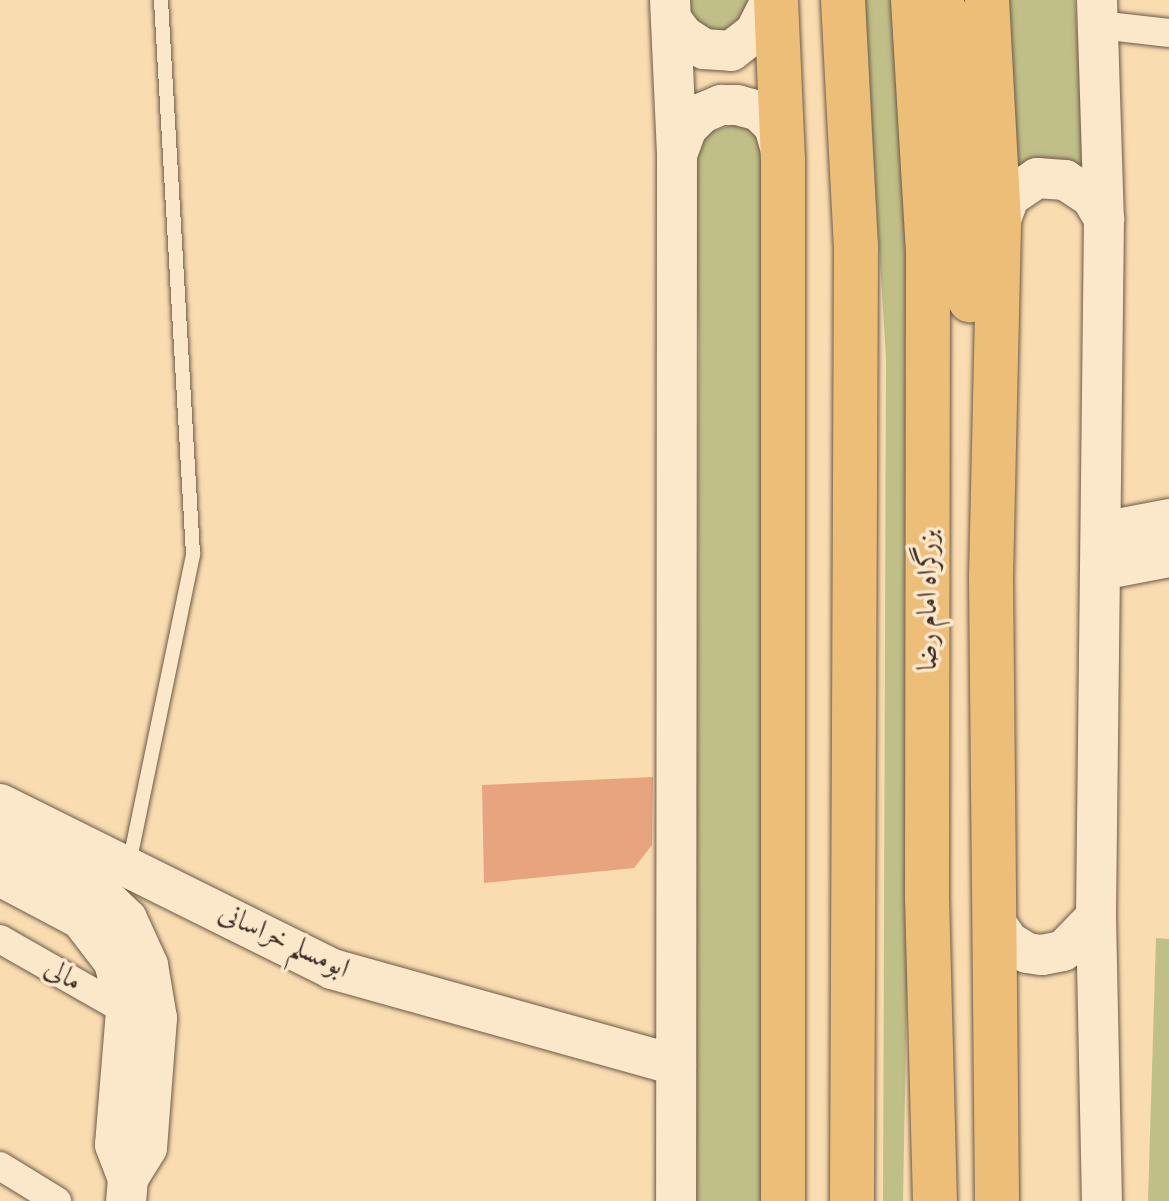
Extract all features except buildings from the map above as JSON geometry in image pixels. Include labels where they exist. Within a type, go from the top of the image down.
[{"type":"highway","points":[[774,0],[783,160],[783,1201]]},
{"type":"highway","points":[[843,0],[856,245],[852,1201]]},
{"type":"highway","name":"بزرگراه امام رضا","points":[[913,0],[928,253],[927,897],[935,1201]]},
{"type":"highway","points":[[939,0],[952,26],[971,308],[994,469]]},
{"type":"highway","points":[[987,0],[999,225],[991,577],[997,1201]]},
{"type":"main road","points":[[671,10],[684,36],[704,49],[731,51],[755,32],[774,0]]},
{"type":"main road","points":[[671,10],[677,155],[676,1201]]},
{"type":"main road","points":[[1098,12],[1104,219],[1096,917],[1102,1201]]},
{"type":"main road","points":[[677,155],[687,128],[702,113],[721,105],[737,105],[759,111],[774,126],[783,160]]},
{"type":"main road","points":[[999,225],[1009,197],[1037,178],[1065,180],[1091,197],[1104,219]]},
{"type":"main road","points":[[1102,551],[1169,519]]},
{"type":"main road","points":[[1102,551],[1169,557]]},
{"type":"main road","name":"ابومسلم خراسانی","points":[[0,804],[332,969],[676,1065]]},
{"type":"main road","points":[[0,837],[94,887],[127,919],[148,965],[157,1018],[147,1148],[127,1190]]},
{"type":"main road","points":[[0,876],[81,919],[114,962],[126,1011],[115,1145],[127,1190]]},
{"type":"main road","points":[[995,922],[1009,942],[1027,953],[1042,955],[1063,951],[1096,917]]},
{"type":"street","points":[[1098,12],[1169,33]]},
{"type":"street","name":"مالی","points":[[0,939],[126,1011]]},
{"type":"street","points":[[0,1166],[57,1201]]},
{"type":"lane","points":[[129,867],[193,554],[161,0]]},
{"type":"shaded area","points":[[686,0],[756,0],[741,28],[716,34],[693,22]]},
{"type":"shaded area","points":[[864,0],[891,0],[907,239],[908,931],[903,1201],[883,1201],[886,359]]},
{"type":"shaded area","points":[[1004,0],[1075,0],[1086,173],[1015,176]]},
{"type":"shaded area","points":[[738,123],[763,137],[763,1201],[693,1201],[699,343],[693,153],[699,136]]},
{"type":"shaded area","points":[[1156,938],[1169,939],[1169,1201],[1148,1201]]}]
